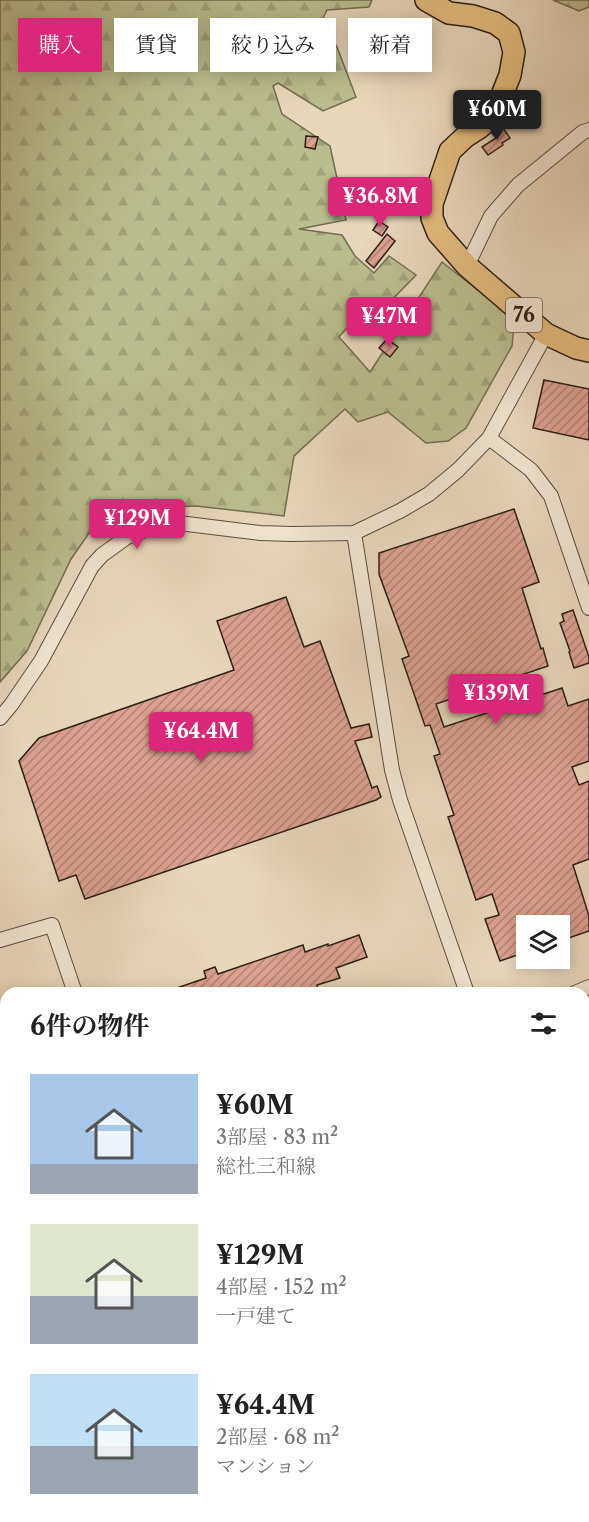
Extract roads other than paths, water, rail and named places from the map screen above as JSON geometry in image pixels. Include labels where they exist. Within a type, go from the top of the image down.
[{"type":"main road","name":"76","points":[[426,0],[450,13],[473,16],[495,23],[509,33],[514,52],[510,75],[495,113],[450,151],[432,204],[432,218],[438,233],[467,266],[546,334],[576,348],[589,351]]},
{"type":"street","points":[[467,266],[491,216],[518,185],[583,132],[589,130]]},
{"type":"street","points":[[0,718],[41,662],[92,566],[102,555],[127,537],[158,525],[179,523],[260,533],[354,533],[400,511],[429,494],[458,470],[489,438],[546,334]]},
{"type":"street","points":[[489,438],[531,470],[551,496],[589,608]]},
{"type":"street","points":[[354,533],[392,770],[400,800],[465,987]]},
{"type":"street","points":[[0,940],[52,925],[73,987]]}]
